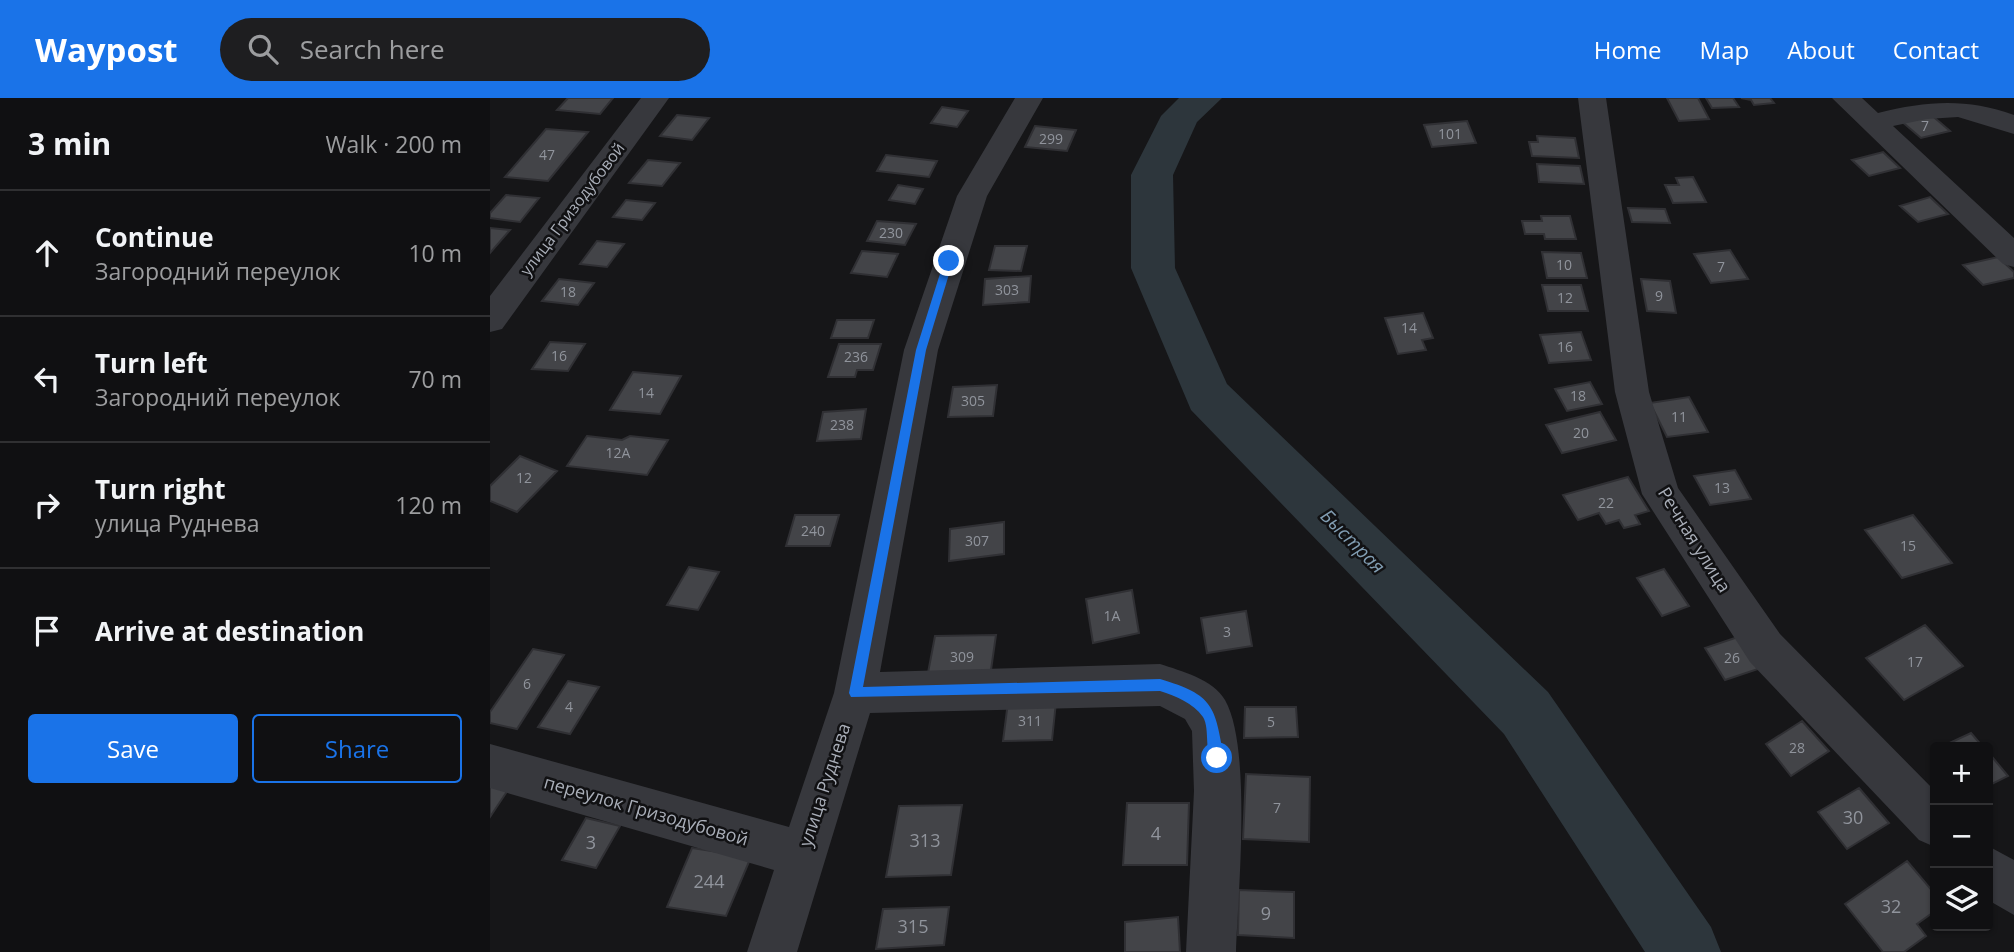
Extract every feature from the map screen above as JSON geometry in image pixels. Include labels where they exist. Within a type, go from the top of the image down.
[{"type":"street","name":"улица Гризодубовой","points":[[490,320],[655,98]]},
{"type":"street","name":"улица Руднева","points":[[772,952],[855,693],[921,350],[972,197],[1029,98]]},
{"type":"street","name":"Речная улица","points":[[1592,98],[1632,392],[1661,494],[1765,648],[1930,819]]},
{"type":"street","points":[[1846,98],[2014,256]]},
{"type":"street","points":[[1871,123],[1945,106],[1985,112],[2014,125]]},
{"type":"street","points":[[855,693],[1160,685],[1185,693],[1210,715],[1217,758],[1211,952]]},
{"type":"street","name":"переулок Гризодубовой","points":[[490,766],[803,855]]},
{"type":"street","points":[[1993,874],[2014,891]]},
{"type":"building","points":[[568,98],[613,98],[600,114],[557,110]]},
{"type":"building","points":[[1667,98],[1698,98],[1709,119],[1679,121]]},
{"type":"building","points":[[1706,98],[1733,98],[1739,107],[1712,108]]},
{"type":"building","points":[[1741,98],[1770,98],[1774,103],[1754,105],[1751,100]]},
{"type":"building","points":[[942,107],[968,111],[957,127],[931,123]]},
{"type":"building","points":[[1929,113],[1950,131],[1921,138],[1900,120]]},
{"type":"building","points":[[677,115],[709,118],[692,140],[660,136]]},
{"type":"building","points":[[1467,121],[1476,143],[1432,147],[1424,125]]},
{"type":"building","points":[[1035,126],[1076,130],[1067,151],[1025,147]]},
{"type":"building","points":[[546,129],[588,132],[548,181],[505,177]]},
{"type":"building","points":[[1537,136],[1575,138],[1579,158],[1532,156],[1529,142],[1538,142]]},
{"type":"building","points":[[1883,152],[1900,168],[1869,176],[1852,160]]},
{"type":"building","points":[[886,155],[937,161],[929,177],[877,171]]},
{"type":"building","points":[[648,160],[680,163],[662,186],[629,183]]},
{"type":"building","points":[[1537,164],[1580,166],[1584,184],[1539,182]]},
{"type":"building","points":[[1693,177],[1706,202],[1673,203],[1665,185],[1679,185],[1676,178]]},
{"type":"building","points":[[898,185],[923,189],[915,204],[889,200]]},
{"type":"building","points":[[506,195],[539,198],[520,222],[490,218],[490,213]]},
{"type":"building","points":[[1930,197],[1948,214],[1918,222],[1900,206]]},
{"type":"building","points":[[626,200],[655,203],[642,220],[613,217]]},
{"type":"building","points":[[1628,208],[1665,209],[1670,223],[1632,222]]},
{"type":"building","points":[[1541,216],[1570,216],[1576,239],[1545,239],[1544,234],[1525,234],[1522,221],[1542,221]]},
{"type":"building","points":[[877,221],[916,224],[905,245],[867,241]]},
{"type":"building","points":[[490,228],[510,230],[490,253]]},
{"type":"building","points":[[597,241],[624,244],[607,267],[580,264]]},
{"type":"building","points":[[995,246],[1027,246],[1021,271],[989,270]]},
{"type":"building","points":[[1730,250],[1748,279],[1711,283],[1694,254]]},
{"type":"building","points":[[862,251],[898,254],[887,277],[851,273]]},
{"type":"building","points":[[1542,252],[1581,253],[1587,278],[1547,278]]},
{"type":"building","points":[[1998,257],[2014,272],[2014,278],[1983,285],[1963,265]]},
{"type":"building","points":[[1031,276],[1029,302],[983,305],[985,279]]},
{"type":"building","points":[[559,279],[594,283],[578,305],[542,301]]},
{"type":"building","points":[[1641,279],[1670,281],[1676,313],[1647,311]]},
{"type":"building","points":[[1542,285],[1581,285],[1588,311],[1548,311]]},
{"type":"building","points":[[1423,313],[1433,338],[1422,340],[1426,350],[1398,354],[1385,318]]},
{"type":"building","points":[[837,320],[874,320],[868,338],[831,338]]},
{"type":"building","points":[[1581,332],[1591,360],[1549,363],[1540,335]]},
{"type":"building","points":[[550,342],[585,344],[568,371],[532,369]]},
{"type":"building","points":[[839,344],[881,344],[873,370],[857,370],[855,377],[828,377]]},
{"type":"building","points":[[633,372],[681,376],[660,414],[610,410]]},
{"type":"building","points":[[1590,382],[1602,404],[1567,411],[1555,389]]},
{"type":"building","points":[[997,385],[993,416],[948,417],[953,387]]},
{"type":"building","points":[[1689,397],[1708,432],[1667,437],[1650,403]]},
{"type":"building","points":[[866,409],[861,439],[817,441],[823,412]]},
{"type":"building","points":[[1600,412],[1616,440],[1562,453],[1546,425]]},
{"type":"building","points":[[587,436],[622,440],[630,436],[668,440],[647,475],[567,466]]},
{"type":"building","points":[[520,456],[557,471],[517,512],[490,501],[490,486]]},
{"type":"building","points":[[1735,470],[1751,499],[1710,505],[1694,476]]},
{"type":"building","points":[[1628,477],[1649,511],[1635,515],[1640,524],[1624,528],[1619,520],[1606,524],[1599,513],[1578,520],[1563,495]]},
{"type":"building","points":[[795,515],[839,515],[830,546],[786,546]]},
{"type":"building","points":[[1913,515],[1952,563],[1902,578],[1865,530]]},
{"type":"building","points":[[1004,522],[1004,554],[949,561],[950,529]]},
{"type":"building","points":[[689,567],[719,572],[698,610],[667,605]]},
{"type":"building","points":[[1664,569],[1689,606],[1662,616],[1637,578]]},
{"type":"building","points":[[1132,590],[1139,633],[1093,643],[1086,599]]},
{"type":"building","points":[[1246,611],[1252,646],[1207,653],[1201,618]]},
{"type":"building","points":[[1925,625],[1963,666],[1904,700],[1866,658]]},
{"type":"building","points":[[996,635],[990,677],[927,678],[935,636]]},
{"type":"building","points":[[1738,637],[1758,669],[1725,680],[1705,648]]},
{"type":"building","points":[[533,649],[564,655],[517,729],[490,723],[490,712]]},
{"type":"building","points":[[568,681],[599,687],[570,734],[538,727]]},
{"type":"building","points":[[1008,702],[1056,702],[1052,740],[1003,741]]},
{"type":"building","points":[[1245,707],[1296,707],[1298,737],[1244,738]]},
{"type":"building","points":[[1802,721],[1829,751],[1791,776],[1766,744]]},
{"type":"building","points":[[1971,733],[1979,742],[1952,742]]},
{"type":"building","points":[[1993,758],[2008,776],[1993,784]]},
{"type":"building","points":[[1246,774],[1310,777],[1309,842],[1243,839]]},
{"type":"building","points":[[490,786],[508,790],[490,817]]},
{"type":"building","points":[[1859,788],[1889,823],[1847,849],[1818,812]]},
{"type":"building","points":[[1127,803],[1189,803],[1187,865],[1123,865]]},
{"type":"building","points":[[962,805],[951,875],[886,877],[899,806]]},
{"type":"building","points":[[586,818],[620,826],[596,868],[562,860]]},
{"type":"building","points":[[692,848],[751,857],[726,916],[667,907]]},
{"type":"building","points":[[1907,861],[1930,888],[1930,915],[1917,924],[1926,936],[1904,952],[1883,952],[1845,904]]},
{"type":"building","points":[[1239,890],[1294,892],[1294,938],[1238,935]]},
{"type":"building","points":[[949,907],[944,945],[876,949],[883,909]]},
{"type":"building","points":[[1178,917],[1180,952],[1125,952],[1125,922]]},
{"type":"waterway","name":"Быстрая","points":[[1203,98],[1180,116],[1152,175],[1153,268],[1208,396],[1526,713],[1686,952]]},
{"type":"route","points":[[949,261],[921,350],[855,693],[1160,685],[1185,693],[1210,715],[1217,758]]}]
